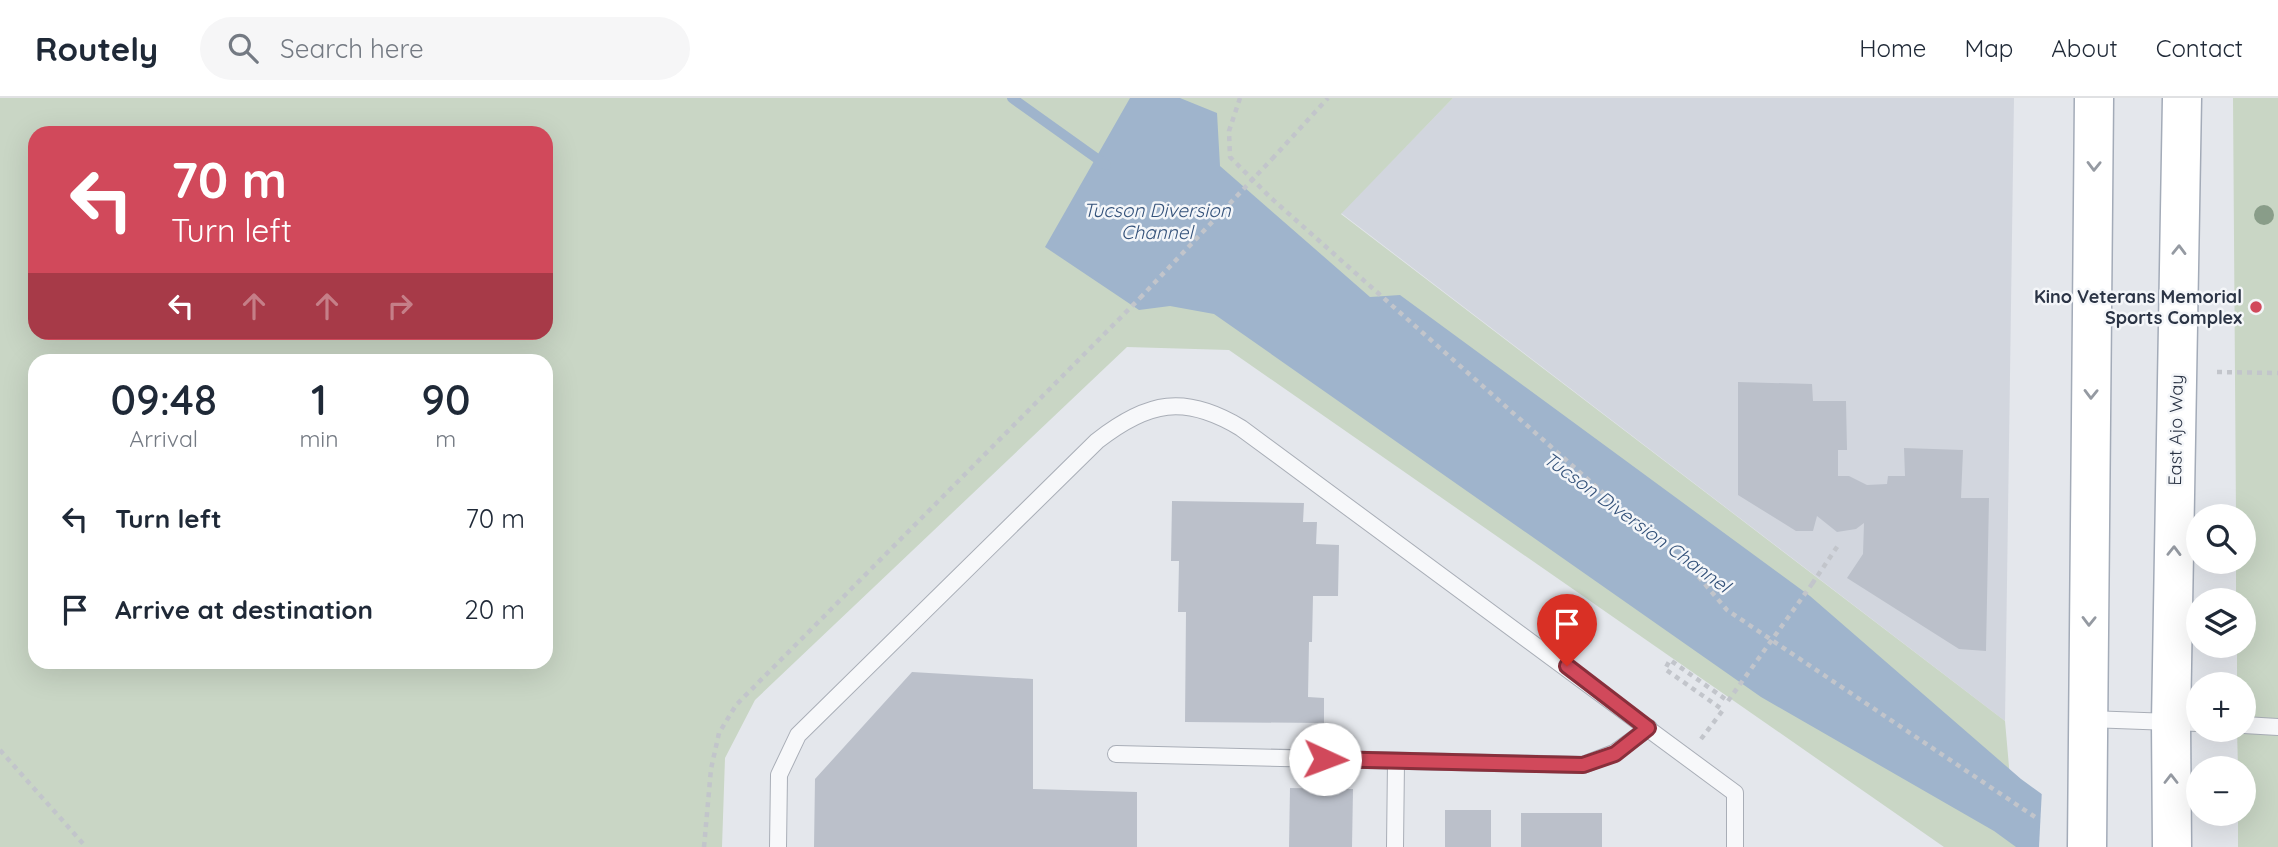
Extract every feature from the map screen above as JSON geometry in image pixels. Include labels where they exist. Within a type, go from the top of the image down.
[{"type":"main road","points":[[2087,833],[2094,98]]},
{"type":"main road","name":"East Ajo Way","points":[[2172,847],[2184,723],[2182,98]]},
{"type":"lane","points":[[778,847],[779,775],[799,735],[1097,441],[1126,418],[1159,408],[1188,407],[1216,413],[1241,428],[1735,793],[1735,847]]},
{"type":"lane","points":[[2088,719],[2184,723]]},
{"type":"lane","points":[[2256,726],[2278,727]]},
{"type":"lane","points":[[1116,754],[1583,765],[1615,754],[1648,728]]},
{"type":"lane","points":[[1395,847],[1396,762]]},
{"type":"path","points":[[1240,98],[1228,131],[1230,157],[1236,166],[1602,492],[1686,562],[1727,610],[2035,817]]},
{"type":"path","points":[[704,847],[711,769],[719,733],[736,705],[1140,298],[1328,98]]},
{"type":"path","points":[[2217,372],[2278,373]]},
{"type":"path","points":[[1688,757],[1723,710],[1665,668],[1670,660],[1728,701],[1839,544]]},
{"type":"path","points":[[0,750],[86,847]]},
{"type":"shaded area","points":[[1453,98],[2014,98],[2005,721],[1341,213]]},
{"type":"green space","points":[[0,98],[1453,98],[1341,214],[2005,721],[2016,847],[1944,847],[1229,350],[1127,347],[755,700],[725,758],[722,847],[0,847]]},
{"type":"green space","name":"Kino Veterans Memorial Sports Complex","points":[[2233,98],[2278,98],[2278,847],[2238,847],[2238,826],[2256,826],[2256,756],[2238,756],[2237,742],[2256,742],[2256,672],[2237,672],[2237,658],[2256,658],[2256,588],[2236,588],[2236,574],[2256,574],[2256,504],[2236,504]]},
{"type":"water","name":"Tucson Diversion Channel","points":[[1130,98],[1180,98],[1217,113],[1220,166],[1370,297],[1400,295],[1810,596],[2021,779],[2115,847],[2016,847],[1994,831],[1761,697],[1214,314],[1170,306],[1139,310],[1045,247]]},
{"type":"pier","points":[[2042,789],[2117,844],[2118,847],[2039,847]]},
{"type":"building","points":[[1738,382],[1812,384],[1813,401],[1846,401],[1847,450],[1838,450],[1838,476],[1849,476],[1867,485],[1887,484],[1888,476],[1905,476],[1904,448],[1963,450],[1961,498],[1989,498],[1986,651],[1959,649],[1847,578],[1863,554],[1864,523],[1856,529],[1837,532],[1817,516],[1813,531],[1796,531],[1738,495]]},
{"type":"building","points":[[1172,501],[1304,503],[1303,522],[1317,522],[1316,544],[1339,545],[1338,596],[1313,596],[1312,642],[1309,642],[1308,697],[1324,698],[1324,723],[1185,722],[1186,612],[1178,612],[1179,561],[1171,561]]},
{"type":"building","points":[[912,672],[1033,679],[1033,789],[1137,792],[1137,847],[814,847],[815,779]]},
{"type":"building","points":[[1290,788],[1353,789],[1352,847],[1289,847]]},
{"type":"building","points":[[1445,810],[1491,810],[1491,847],[1445,847]]},
{"type":"building","points":[[1521,813],[1602,813],[1602,847],[1521,847]]},
{"type":"waterway","name":"Tucson Diversion Channel","points":[[1012,98],[1106,165]]},
{"type":"place","name":"Kino Veterans Memorial Sports Complex","points":[[2256,307]]},
{"type":"route","points":[[1325,759],[1583,765],[1615,754],[1648,728],[1567,666]]}]
